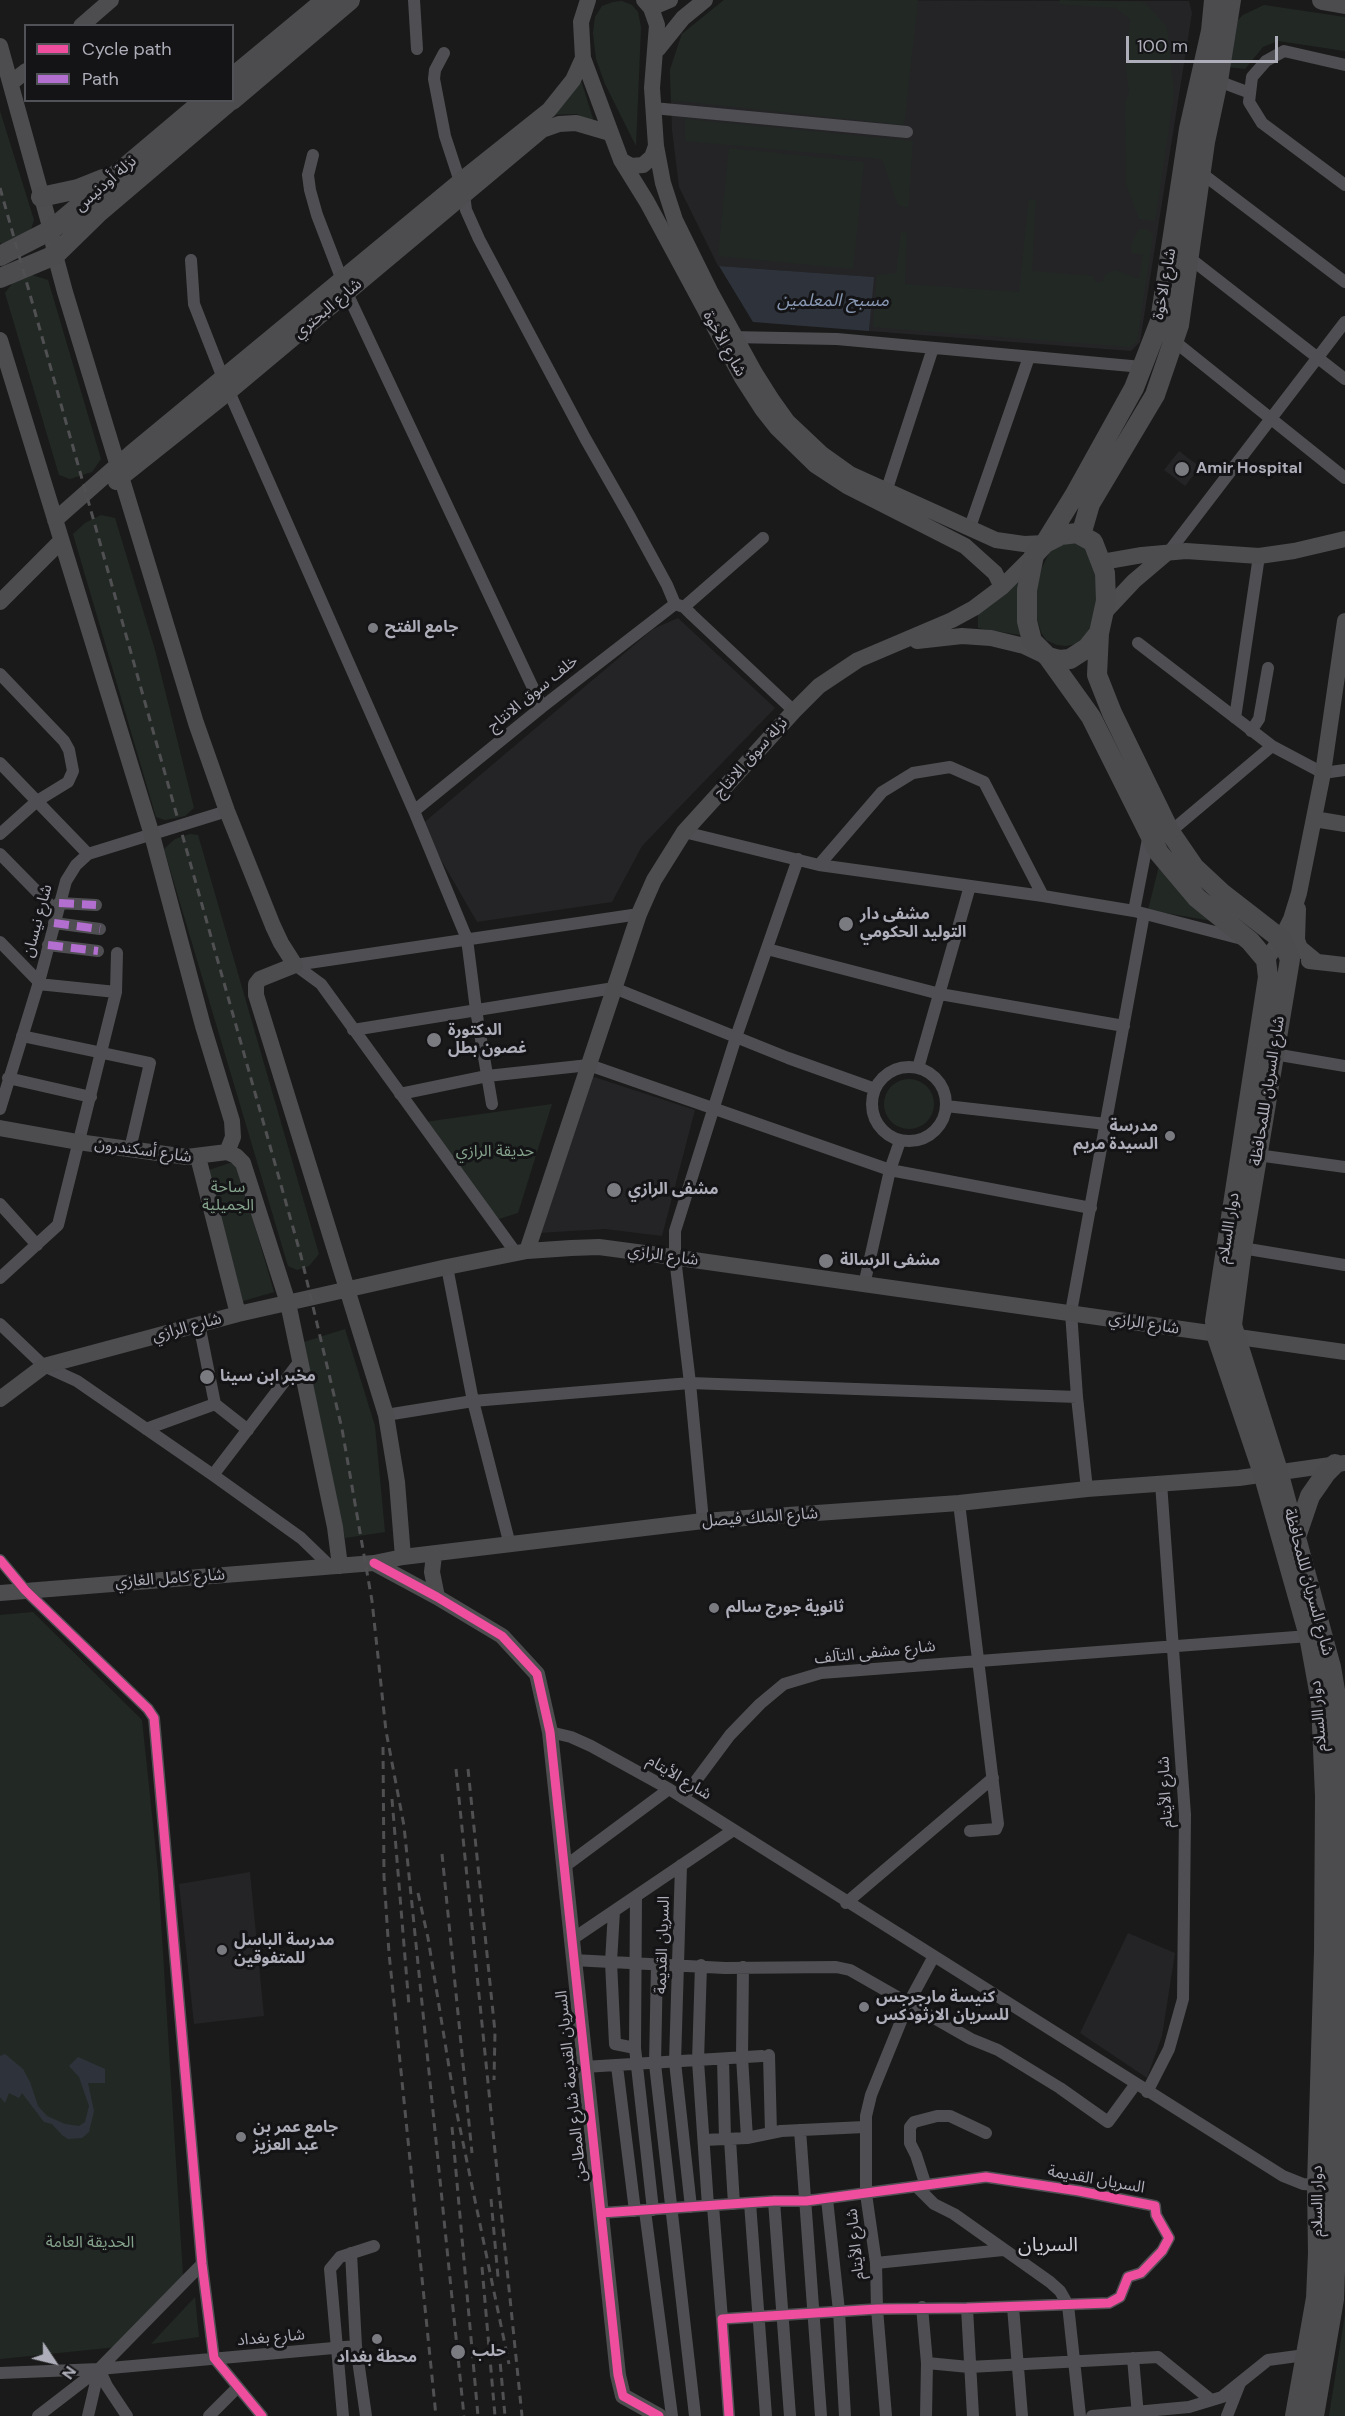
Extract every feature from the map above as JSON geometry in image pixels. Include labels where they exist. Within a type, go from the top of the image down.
[{"type":"main road","points":[[83,24],[111,0]]},
{"type":"main road","points":[[234,76],[326,0]]},
{"type":"main road","points":[[234,98],[350,0]]},
{"type":"main road","points":[[648,4],[670,0]]},
{"type":"main road","points":[[656,53],[676,26],[705,0]]},
{"type":"main road","name":"شارع الاخوة","points":[[1039,549],[1074,496],[1134,388],[1160,321],[1189,129],[1211,32],[1214,0]]},
{"type":"main road","points":[[1081,535],[1090,504],[1155,394],[1179,326],[1200,172],[1231,0]]},
{"type":"main road","points":[[1322,0],[1345,4]]},
{"type":"main road","name":"شارع الأخوة","points":[[589,1],[581,28],[583,58],[621,160],[727,337],[787,421],[835,465],[966,546],[995,573],[1002,587]]},
{"type":"main road","name":"شارع الأخوة","points":[[648,4],[658,35],[652,68],[653,108],[656,146],[663,183],[675,220],[727,337]]},
{"type":"main road","points":[[0,46],[51,230],[55,255],[196,723],[227,811],[277,935],[295,964],[260,979],[256,984],[256,995],[386,1414],[397,1482],[403,1557]]},
{"type":"main road","points":[[0,602],[58,531],[120,470],[345,286],[549,110],[573,80],[583,58]]},
{"type":"main road","points":[[10,84],[24,73]]},
{"type":"main road","name":"نزلة أودنيس","points":[[0,256],[51,230],[203,102]]},
{"type":"main road","points":[[0,278],[55,255],[97,214],[230,102]]},
{"type":"main road","points":[[462,187],[542,130],[559,124],[576,123],[610,133]]},
{"type":"main road","points":[[621,160],[631,166],[643,165],[652,157],[656,146]]},
{"type":"main road","points":[[41,197],[78,189],[119,172]]},
{"type":"main road","points":[[0,340],[152,835],[203,1026],[232,1121],[233,1137],[227,1152]]},
{"type":"main road","name":"شارع الأخوة","points":[[884,497],[970,527],[996,540],[1024,544],[1039,549]]},
{"type":"main road","points":[[901,643],[974,608],[1002,587],[1039,549],[1061,535],[1077,533],[1093,542],[1102,562],[1106,582],[1106,601],[1099,633],[1097,675],[1112,713],[1170,832],[1194,867],[1223,894],[1281,939],[1290,959],[1345,965]]},
{"type":"main road","points":[[1102,562],[1168,553],[1215,552],[1259,556],[1294,551],[1345,538]]},
{"type":"main road","points":[[1039,549],[1027,590],[1027,621],[1032,641],[1048,657],[1091,717],[1159,853],[1197,898],[1250,941],[1266,960],[1281,939],[1291,919],[1299,893],[1341,673],[1345,621]]},
{"type":"main road","points":[[1103,614],[1134,581],[1168,553]]},
{"type":"main road","points":[[974,608],[971,626],[976,637]]},
{"type":"main road","points":[[901,643],[962,636],[976,637],[1007,641],[1059,660],[1070,659],[1087,648],[1099,633]]},
{"type":"main road","name":"نزلة سوق الانتاج","points":[[521,1252],[589,1065],[639,914],[658,872],[684,832],[819,686],[844,668],[872,653],[901,643]]},
{"type":"main road","points":[[1314,819],[1345,824]]},
{"type":"main road","points":[[1299,893],[1297,940],[1306,955],[1317,962]]},
{"type":"main road","name":"شارع السريان لللمحافظة","points":[[1290,959],[1242,1248],[1232,1325],[1270,1472],[1296,1537],[1331,1666],[1341,1729],[1343,1920],[1334,2299],[1314,2416]]},
{"type":"main road","name":"دوار االسلام","points":[[1266,960],[1268,977],[1215,1321],[1216,1335],[1270,1472],[1309,1636],[1321,1702],[1325,1796],[1324,1951],[1317,2185],[1318,2253],[1316,2298],[1295,2416]]},
{"type":"main road","name":"شارع أسكندرون","points":[[0,1128],[78,1142],[198,1157],[238,1314]]},
{"type":"main road","points":[[198,1157],[214,1152],[227,1152],[240,1159],[246,1168],[288,1303],[335,1527],[336,1566]]},
{"type":"main road","name":"شارع الرازي","points":[[0,1399],[44,1366],[238,1314],[347,1288],[521,1252],[599,1247],[1345,1352]]},
{"type":"main road","points":[[1296,1537],[1310,1496],[1326,1473],[1340,1464]]},
{"type":"main road","name":"شارع الملك فيصل","points":[[336,1566],[703,1521],[960,1503],[1087,1489],[1239,1478],[1340,1464]]},
{"type":"main road","points":[[434,1554],[432,1572],[437,1597]]},
{"type":"main road","points":[[374,1563],[437,1597]]},
{"type":"main road","name":"شارع كامل الغازي","points":[[0,1593],[336,1566]]},
{"type":"main road","name":"السريان القديمة شارع المطاحن","points":[[437,1597],[502,1636],[537,1674],[550,1732],[618,2375],[623,2396],[659,2416]]},
{"type":"street","points":[[414,0],[417,49]]},
{"type":"street","points":[[1345,65],[1284,51],[1266,61],[1252,77],[1249,102],[1262,123],[1345,185]]},
{"type":"street","points":[[444,53],[435,70],[434,79],[445,136],[462,187],[466,210],[479,239],[679,605],[794,711]]},
{"type":"street","points":[[1331,63],[1345,75]]},
{"type":"street","points":[[1218,81],[1250,93]]},
{"type":"street","points":[[653,108],[907,132]]},
{"type":"street","points":[[313,154],[309,168],[310,190],[317,215],[345,286],[542,707]]},
{"type":"street","points":[[1200,172],[1345,282]]},
{"type":"street","points":[[1187,256],[1345,379]]},
{"type":"street","points":[[191,260],[194,304],[226,385],[414,811],[467,939],[476,1011],[492,1104]]},
{"type":"street","points":[[1168,553],[1345,322]]},
{"type":"street","points":[[727,337],[837,339],[1142,367]]},
{"type":"street","points":[[1174,341],[1345,478]]},
{"type":"street","points":[[884,497],[933,348]]},
{"type":"street","points":[[970,527],[1029,357]]},
{"type":"street","name":"خلف سوق الانتاج","points":[[414,811],[542,707],[679,605],[763,538]]},
{"type":"street","points":[[1235,718],[1259,556]]},
{"type":"street","points":[[1138,644],[1272,746],[1323,773],[1345,770]]},
{"type":"street","points":[[1251,731],[1259,719],[1268,669]]},
{"type":"street","points":[[0,674],[64,741],[69,750],[73,771],[68,782],[37,801],[0,834]]},
{"type":"street","points":[[1170,832],[1272,746]]},
{"type":"street","points":[[0,764],[88,854],[227,811]]},
{"type":"street","points":[[819,865],[882,792],[913,773],[951,767],[984,782],[1043,896]]},
{"type":"street","points":[[684,832],[819,865],[1043,896],[1139,912],[1250,941]]},
{"type":"street","points":[[1087,1489],[1071,1312],[1124,1026],[1149,834]]},
{"type":"street","points":[[0,854],[56,913],[100,929]]},
{"type":"street","name":"شارع نيسان","points":[[0,1109],[5,1079],[39,983],[66,880],[76,865],[88,854]]},
{"type":"street","points":[[703,1521],[675,1258],[675,1231],[736,1037],[798,859]]},
{"type":"street","points":[[918,1068],[970,886]]},
{"type":"street","points":[[56,913],[96,905]]},
{"type":"street","points":[[295,964],[639,914]]},
{"type":"street","points":[[0,942],[39,983],[117,992]]},
{"type":"street","points":[[48,945],[98,951]]},
{"type":"street","points":[[767,949],[940,994],[1124,1026]]},
{"type":"street","points":[[0,1278],[58,1225],[78,1142],[103,1055],[117,992],[117,953]]},
{"type":"street","points":[[295,964],[321,984],[400,1094],[521,1252]]},
{"type":"street","points":[[353,1030],[614,988],[875,1089]]},
{"type":"street","points":[[22,1036],[103,1055],[150,1063],[130,1149]]},
{"type":"street","points":[[1274,1054],[1345,1066]]},
{"type":"street","points":[[400,1094],[487,1076],[589,1065],[890,1170],[1090,1208]]},
{"type":"street","points":[[904,1067],[918,1068],[930,1074],[940,1083],[945,1095],[946,1106],[942,1121],[934,1132],[912,1142],[900,1141],[886,1134],[878,1125],[872,1114],[871,1101],[882,1078],[891,1071],[904,1067]]},
{"type":"street","points":[[5,1079],[91,1097]]},
{"type":"street","points":[[946,1106],[1106,1124]]},
{"type":"street","points":[[864,1285],[890,1170],[900,1141]]},
{"type":"street","points":[[1257,1155],[1345,1167]]},
{"type":"street","points":[[0,1204],[37,1245]]},
{"type":"street","points":[[1242,1248],[1345,1265]]},
{"type":"street","points":[[447,1267],[473,1401],[510,1545]]},
{"type":"street","points":[[0,1324],[44,1366],[77,1381],[213,1475],[336,1566]]},
{"type":"street","points":[[199,1324],[215,1404],[248,1430]]},
{"type":"street","points":[[213,1475],[300,1361]]},
{"type":"street","points":[[386,1414],[473,1401],[690,1383],[1077,1397]]},
{"type":"street","points":[[146,1429],[215,1404]]},
{"type":"street","name":"شارع الأيتام","points":[[1147,2092],[1169,2049],[1183,1999],[1185,1815],[1161,1483]]},
{"type":"street","points":[[960,1503],[998,1824],[996,1829],[970,1831]]},
{"type":"street","points":[[0,1560],[25,1590],[148,1709],[154,1718],[202,2264],[214,2358],[262,2416]]},
{"type":"street","name":"شارع مشفى التآلف","points":[[683,1798],[729,1735],[784,1684],[821,1673],[1309,1636]]},
{"type":"street","name":"شارع الأيتام","points":[[550,1732],[571,1737],[591,1746],[683,1798],[1289,2180],[1317,2185]]},
{"type":"street","points":[[846,1902],[993,1778]]},
{"type":"street","points":[[564,1867],[669,1790]]},
{"type":"street","name":"السريان القديمة","points":[[571,1940],[732,1831]]},
{"type":"street","name":"السريان القديمة","points":[[681,1865],[675,2062],[691,2207]]},
{"type":"street","name":"السريان القديمة","points":[[636,1896],[635,2048],[644,2210]]},
{"type":"street","points":[[614,1911],[611,1962],[615,2044],[635,2048]]},
{"type":"street","name":"شارع الأيتام","points":[[886,2416],[877,2308],[876,2263],[866,2194],[864,2127],[871,2095],[908,2004],[934,1956]]},
{"type":"street","points":[[573,1960],[743,1968],[836,1967],[850,1970],[971,2039],[998,2050],[1060,2088],[1108,2122],[1135,2085]]},
{"type":"street","name":"السريان القديمة","points":[[657,1964],[655,2064],[672,2208]]},
{"type":"street","points":[[701,1965],[698,2061],[729,2416]]},
{"type":"street","points":[[743,1968],[742,2058],[747,2138]]},
{"type":"street","points":[[584,2067],[765,2056],[771,2133]]},
{"type":"street","points":[[723,2059],[734,2204]]},
{"type":"street","points":[[617,2066],[644,2210],[672,2416]]},
{"type":"street","points":[[986,2133],[950,2116],[937,2116],[914,2122],[910,2127],[909,2143],[916,2155],[921,2187],[934,2204],[954,2214],[1060,2291],[1068,2305],[1080,2416]]},
{"type":"street","points":[[704,2140],[747,2138],[800,2130],[864,2127]]},
{"type":"street","points":[[800,2130],[822,2416]]},
{"type":"street","name":"السريان القديمة","points":[[601,2213],[774,2201],[806,2201],[986,2177],[1079,2191],[1155,2206],[1156,2215],[1169,2238],[1162,2251],[1141,2273],[1128,2277],[1120,2297],[1109,2303],[967,2308],[877,2308],[722,2319]]},
{"type":"street","points":[[827,2199],[839,2311],[845,2416]]},
{"type":"street","points":[[774,2201],[790,2416]]},
{"type":"street","points":[[750,2203],[766,2416]]},
{"type":"street","points":[[672,2208],[695,2416]]},
{"type":"street","points":[[343,2416],[330,2269],[340,2257],[374,2246]]},
{"type":"street","points":[[876,2263],[1003,2250]]},
{"type":"street","points":[[351,2253],[356,2346],[366,2416]]},
{"type":"street","points":[[38,2416],[99,2369],[202,2264]]},
{"type":"street","points":[[922,2307],[927,2363],[926,2416]]},
{"type":"street","points":[[1013,2307],[1022,2416]]},
{"type":"street","points":[[967,2308],[969,2367],[974,2416]]},
{"type":"street","name":"شارع بغداد","points":[[0,2373],[99,2369],[356,2346]]},
{"type":"street","points":[[1092,2416],[1138,2414],[1189,2407],[1222,2397],[1268,2360],[1305,2355]]},
{"type":"street","points":[[927,2363],[969,2367],[1158,2357],[1211,2400]]},
{"type":"street","points":[[1133,2358],[1138,2414]]},
{"type":"street","points":[[88,2416],[99,2369]]},
{"type":"street","points":[[99,2369],[107,2386],[127,2416]]},
{"type":"street","points":[[1227,2416],[1241,2382]]},
{"type":"street","points":[[209,2416],[237,2388]]},
{"type":"shaded area","points":[[724,0],[1189,1],[1192,13],[1140,342],[1131,351],[869,331],[873,277],[718,266],[679,187],[672,130],[670,70],[682,34]]},
{"type":"shaded area","name":"Amir Hospital","points":[[1179,451],[1200,467],[1185,486],[1164,470]]},
{"type":"shaded area","points":[[678,618],[775,708],[642,846],[612,902],[477,922],[421,825],[653,629]]},
{"type":"shaded area","name":"مشفى الرازي","points":[[591,1076],[695,1110],[662,1236],[605,1229],[538,1233]]},
{"type":"shaded area","name":"مدرسة الباسل للمتفوقين","points":[[250,1872],[264,2016],[194,2024],[179,1884]]},
{"type":"shaded area","points":[[1128,1933],[1175,1953],[1162,2036],[1147,2078],[1080,2033]]},
{"type":"green space","points":[[724,0],[918,0],[904,125],[671,100],[670,70],[682,34]]},
{"type":"green space","points":[[1060,0],[1144,2],[1167,27],[1174,93],[1155,221],[1139,219],[1126,184],[1125,104],[1129,92],[1126,67],[1130,19],[1116,8],[1058,4]]},
{"type":"green space","points":[[622,1],[632,5],[638,12],[641,27],[636,146],[605,84],[596,59],[593,33],[595,17],[602,6]]},
{"type":"green space","points":[[1264,5],[1345,17],[1345,51],[1278,41],[1263,47],[1245,69],[1228,67],[1238,20],[1243,15]]},
{"type":"green space","points":[[580,77],[595,125],[577,114],[547,115]]},
{"type":"green space","points":[[0,111],[34,220],[30,232],[4,245],[0,243]]},
{"type":"green space","points":[[685,119],[913,141],[908,208],[898,205],[882,159],[685,141]]},
{"type":"green space","points":[[729,148],[864,162],[853,269],[718,256]]},
{"type":"green space","points":[[1029,199],[1036,200],[1032,271],[1092,276],[1096,282],[1102,282],[1106,274],[1115,270],[1139,279],[1143,255],[1132,253],[1131,245],[1139,229],[1147,229],[1153,235],[1137,341],[1130,347],[873,327],[877,275],[896,273],[901,232],[907,233],[905,284],[1019,292]]},
{"type":"green space","points":[[32,275],[48,280],[101,459],[92,472],[70,479],[59,475],[5,293],[14,281]]},
{"type":"green space","points":[[101,515],[115,518],[155,650],[194,808],[185,816],[165,820],[156,817],[73,534],[85,523]]},
{"type":"green space","points":[[1072,541],[1093,551],[1100,590],[1089,634],[1081,643],[1066,646],[1046,640],[1041,632],[1036,615],[1036,591],[1042,568],[1050,551]]},
{"type":"green space","points":[[1020,578],[1020,635],[978,628],[978,614]]},
{"type":"green space","points":[[190,834],[198,835],[319,1254],[309,1266],[297,1270],[288,1266],[164,849],[175,839]]},
{"type":"green space","points":[[1160,862],[1218,922],[1148,910]]},
{"type":"green space","points":[[904,1079],[914,1079],[927,1086],[934,1099],[934,1109],[927,1122],[914,1129],[904,1129],[895,1125],[888,1118],[884,1109],[884,1099],[888,1090],[895,1083]]},
{"type":"green space","name":"حديقة الرازي","points":[[552,1104],[518,1213],[499,1219],[418,1123]]},
{"type":"green space","name":"ساحة الجميلية","points":[[236,1161],[274,1292],[243,1301],[203,1172]]},
{"type":"green space","points":[[345,1329],[375,1426],[385,1532],[345,1538],[304,1342]]},
{"type":"green space","name":"الحديقة العامة","points":[[33,1612],[142,1720],[158,1872],[183,2276],[117,2347],[0,2359],[0,1615]]},
{"type":"green space","points":[[195,2297],[199,2337],[151,2344]]},
{"type":"green space","points":[[1345,2314],[1345,2416],[1329,2416]]},
{"type":"water","name":"مسبح المعلمين","points":[[719,266],[874,277],[869,331],[753,322]]},
{"type":"water","points":[[5,2054],[23,2069],[38,2106],[47,2116],[65,2124],[79,2126],[85,2122],[89,2106],[79,2077],[69,2066],[78,2057],[105,2069],[105,2083],[88,2083],[94,2111],[89,2132],[82,2138],[68,2139],[52,2124],[44,2122],[22,2093],[19,2098],[9,2093],[5,2103],[0,2097],[0,2056]]},
{"type":"railway","points":[[0,188],[301,1256],[342,1429],[372,1601],[386,1731],[404,1826],[464,2416]]},
{"type":"railway","points":[[383,1747],[384,1877],[389,1953],[436,2416]]},
{"type":"railway","points":[[456,1769],[522,2416]]},
{"type":"railway","points":[[468,1769],[495,2032],[494,2080]]},
{"type":"railway","points":[[392,1799],[409,2006]]},
{"type":"railway","points":[[442,1854],[472,2153]]},
{"type":"railway","points":[[418,1893],[428,1938],[455,2104],[509,2364]]},
{"type":"railway","points":[[452,2127],[478,2416]]},
{"type":"railway","points":[[491,2199],[498,2277]]},
{"type":"railway","points":[[482,2267],[495,2416]]},
{"type":"railway","points":[[499,2350],[505,2416]]},
{"type":"marked path","points":[[59,903],[96,905]]},
{"type":"marked path","points":[[54,923],[100,929]]},
{"type":"marked path","points":[[48,945],[98,951]]},
{"type":"cycle path","points":[[0,1560],[25,1590],[148,1709],[154,1718],[202,2264],[214,2358],[262,2416]]},
{"type":"cycle path","points":[[374,1563],[502,1636],[537,1674],[550,1732],[618,2375],[623,2396],[659,2416]]},
{"type":"cycle path","points":[[601,2213],[774,2201],[806,2201],[986,2177],[1079,2191],[1155,2206],[1156,2215],[1169,2238],[1162,2251],[1141,2273],[1128,2277],[1120,2297],[1109,2303],[877,2309],[722,2319],[729,2416]]},
{"type":"place","name":"Amir Hospital","points":[[1182,469]]},
{"type":"place","name":"جامع الفتح","points":[[373,628]]},
{"type":"place","name":"مشفى دار التوليد الحكومي","points":[[846,924]]},
{"type":"place","name":"الدكتورة غصون بطل","points":[[434,1040]]},
{"type":"place","name":"مدرسة السيدة مريم","points":[[1170,1136]]},
{"type":"place","name":"مشفى الرازي","points":[[614,1190]]},
{"type":"place","name":"مشفى الرسالة","points":[[826,1261]]},
{"type":"place","name":"مخبر ابن سينا","points":[[207,1377]]},
{"type":"place","name":"ثانوية جورج سالم","points":[[714,1608]]},
{"type":"place","name":"مدرسة الباسل للمتفوقين","points":[[222,1950]]},
{"type":"place","name":"كنيسة مارجرجس للسريان الارثودكس","points":[[864,2007]]},
{"type":"place","name":"جامع عمر بن عبد العزيز","points":[[241,2137]]},
{"type":"place","name":"محطة بغداد","points":[[377,2339]]},
{"type":"place","name":"حلب","points":[[458,2352]]},
{"type":"district","name":"السريان","points":[[1048,2246]]}]
